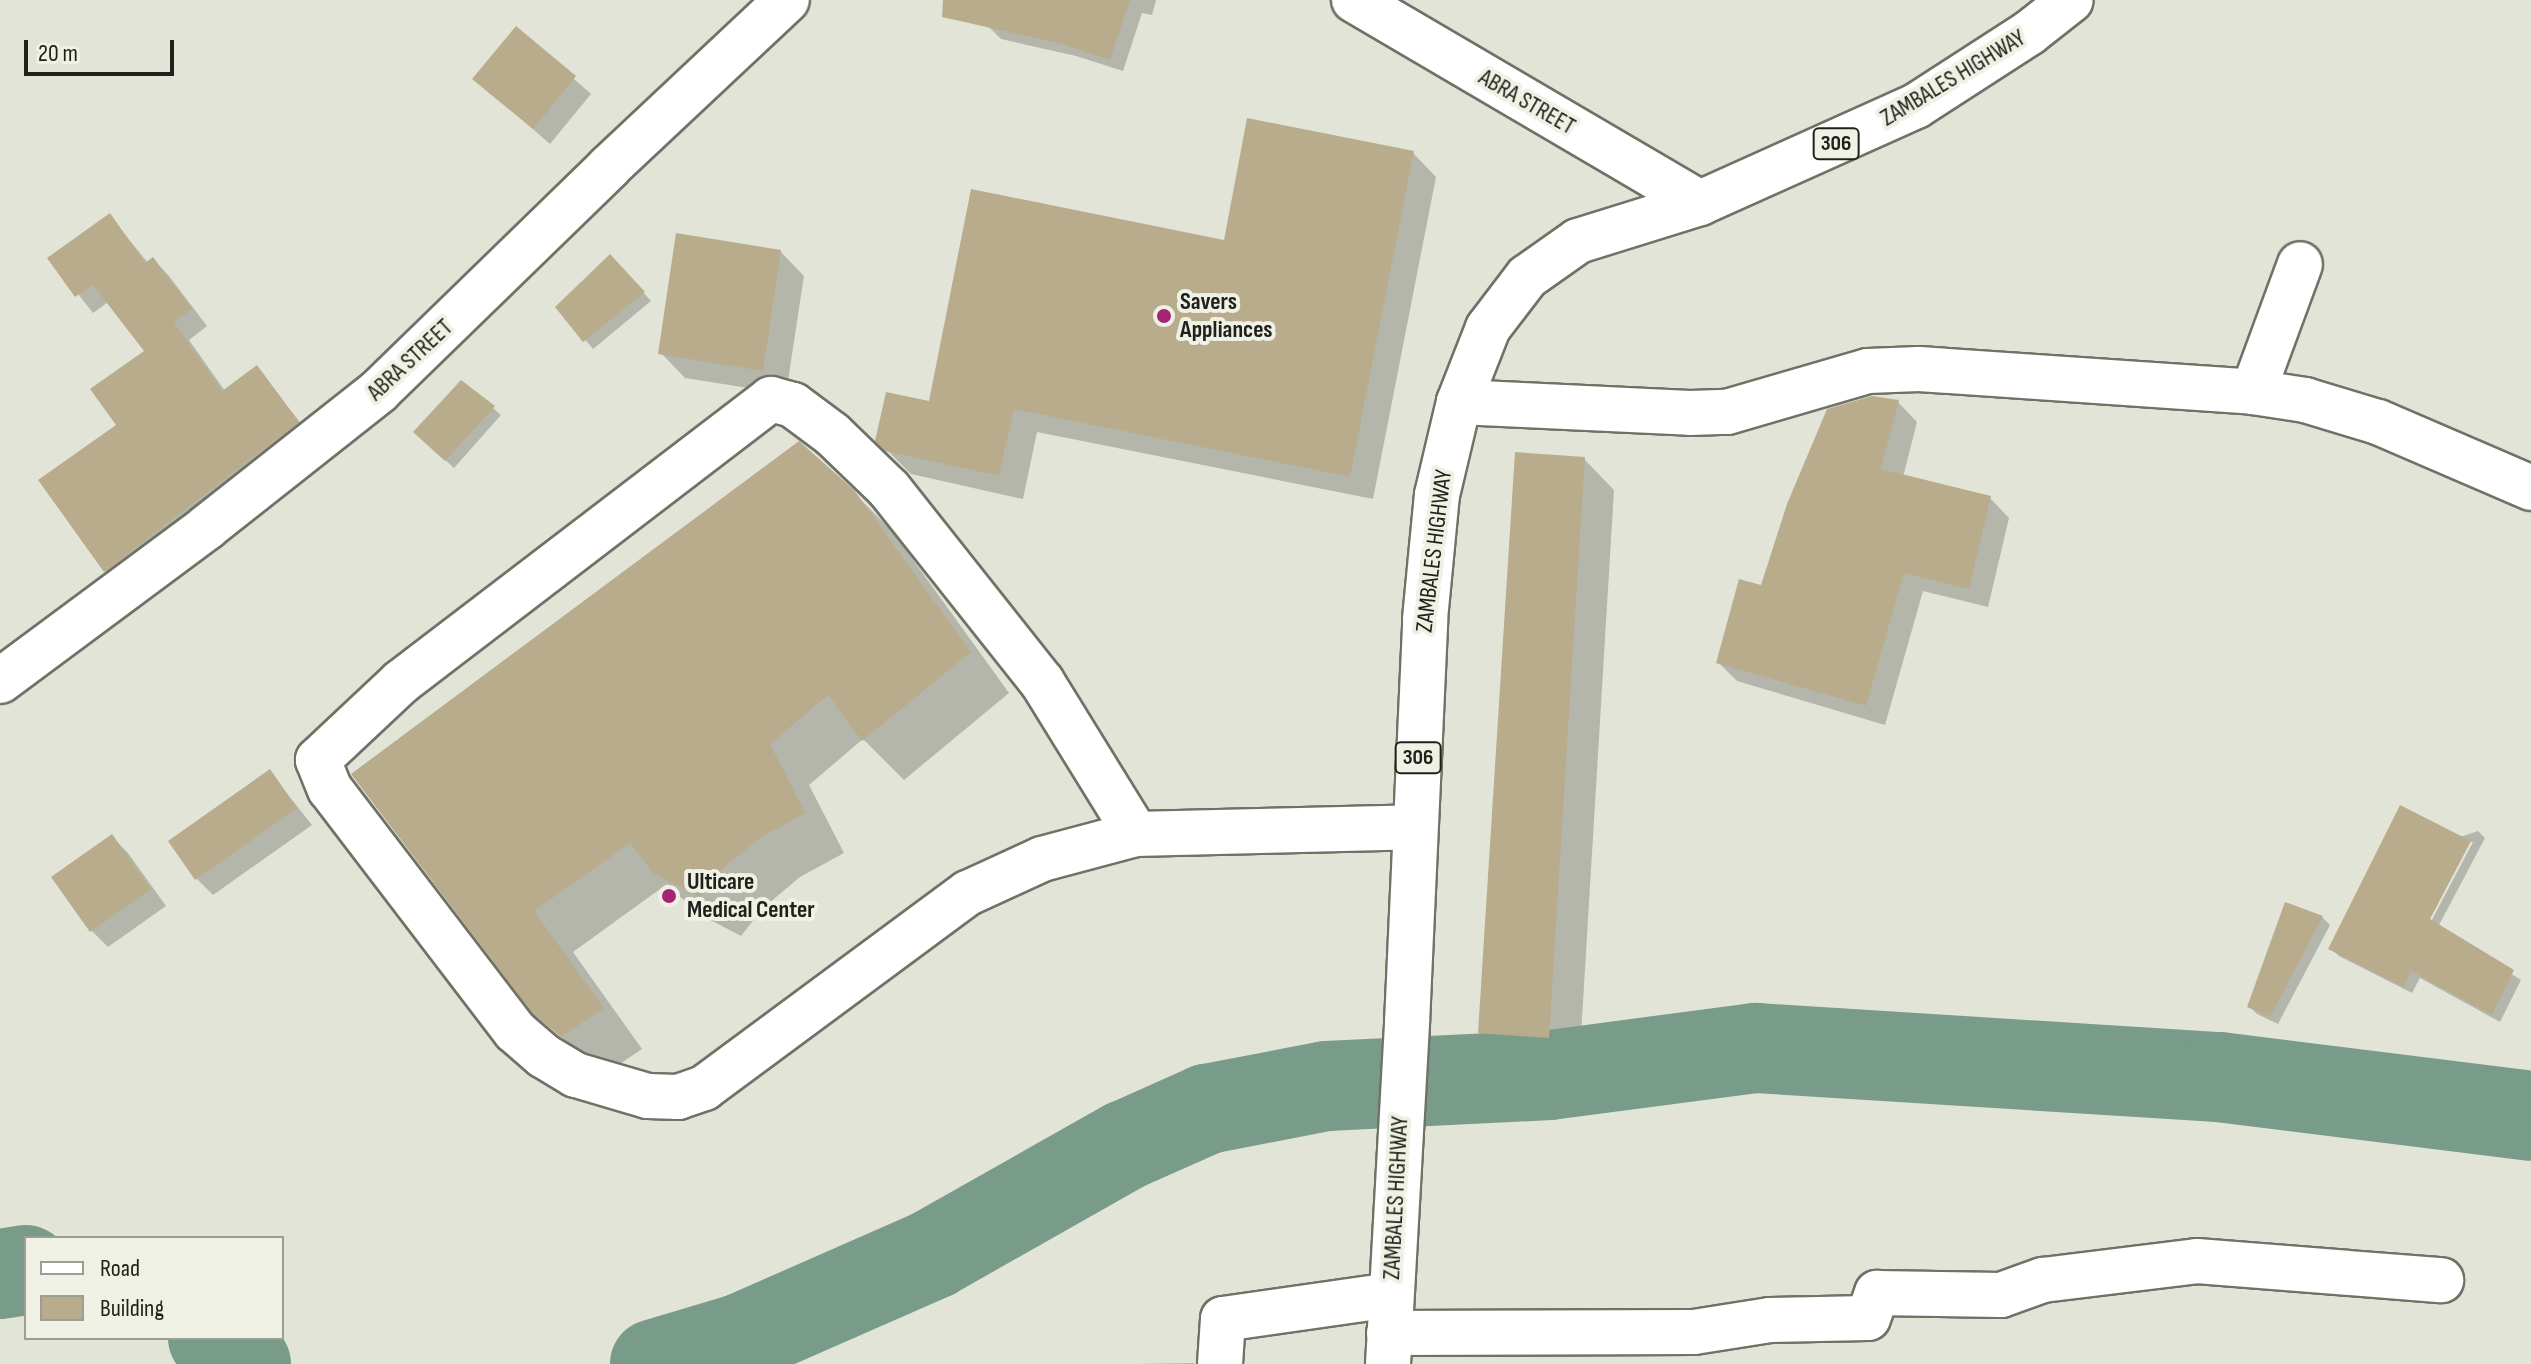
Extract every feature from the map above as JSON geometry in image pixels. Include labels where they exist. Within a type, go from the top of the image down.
[{"type":"street","name":"ABRA STREET","points":[[0,681],[207,527],[379,391],[609,167],[787,0]]},
{"type":"street","name":"ABRA STREET","points":[[1354,0],[1700,203]]},
{"type":"street","name":"ZAMBALES HIGHWAY","points":[[1389,1331],[1407,1023],[1425,619],[1437,495],[1459,402],[1488,328],[1527,277],[1578,241],[1700,203],[1916,106],[2029,33],[2071,0]]},
{"type":"street","points":[[2253,392],[2300,264]]},
{"type":"street","points":[[1459,402],[1727,412],[1868,371],[1919,369],[2253,392],[2305,400],[2378,422],[2531,488]]},
{"type":"street","points":[[1136,834],[1042,682],[889,489],[832,434],[793,405],[771,399],[401,682],[318,760],[330,789],[515,1031],[544,1056],[576,1075],[648,1096],[678,1097],[704,1088],[968,893],[1042,859],[1136,834],[1414,827]]},
{"type":"street","points":[[1220,1364],[1223,1319],[1389,1331],[1694,1332],[1770,1320],[1868,1318],[1877,1293],[2001,1295],[2043,1280],[2197,1261],[2441,1280]]},
{"type":"building","points":[[943,0],[1130,0],[1110,60],[1062,44],[942,17]]},
{"type":"building","points":[[516,26],[576,76],[533,129],[472,79]]},
{"type":"building","name":"Savers Appliances","points":[[1247,118],[1414,151],[1350,477],[1014,409],[999,476],[885,451],[875,441],[886,392],[929,401],[971,189],[1224,240]]},
{"type":"building","points":[[110,213],[145,263],[153,257],[192,309],[174,322],[222,391],[257,365],[299,422],[104,572],[38,480],[116,425],[90,389],[144,351],[93,285],[75,297],[47,258]]},
{"type":"building","points":[[676,233],[781,250],[763,371],[658,354]]},
{"type":"building","points":[[610,254],[645,292],[583,342],[555,307]]},
{"type":"building","points":[[461,380],[495,406],[445,461],[413,432]]},
{"type":"building","points":[[1872,396],[1899,400],[1881,469],[1991,496],[1969,589],[1904,573],[1866,706],[1716,663],[1739,579],[1761,585],[1787,504],[1827,409]]},
{"type":"building","points":[[799,441],[854,490],[971,652],[862,741],[828,695],[770,744],[805,813],[760,838],[723,868],[700,897],[654,874],[630,843],[534,911],[604,1008],[561,1037],[533,1014],[351,774]]},
{"type":"building","points":[[1515,452],[1585,457],[1549,1038],[1478,1033]]},
{"type":"building","points":[[270,769],[297,808],[195,880],[168,841]]},
{"type":"building","points":[[2400,805],[2471,841],[2430,919],[2514,970],[2492,1015],[2411,971],[2404,987],[2328,949]]},
{"type":"building","points":[[112,834],[151,889],[90,932],[51,877]]},
{"type":"building","points":[[2285,902],[2323,916],[2270,1017],[2247,1007]]},
{"type":"waterway","points":[[655,1364],[742,1338],[933,1254],[1126,1145],[1207,1109],[1327,1086],[1550,1075],[1756,1048],[2219,1077],[2531,1116]]},
{"type":"waterway","points":[[0,1274],[24,1270]]},
{"type":"waterway","points":[[216,1340],[246,1364]]},
{"type":"place","name":"Savers Appliances","points":[[1164,316]]},
{"type":"place","name":"Ulticare Medical Center","points":[[669,896]]}]
